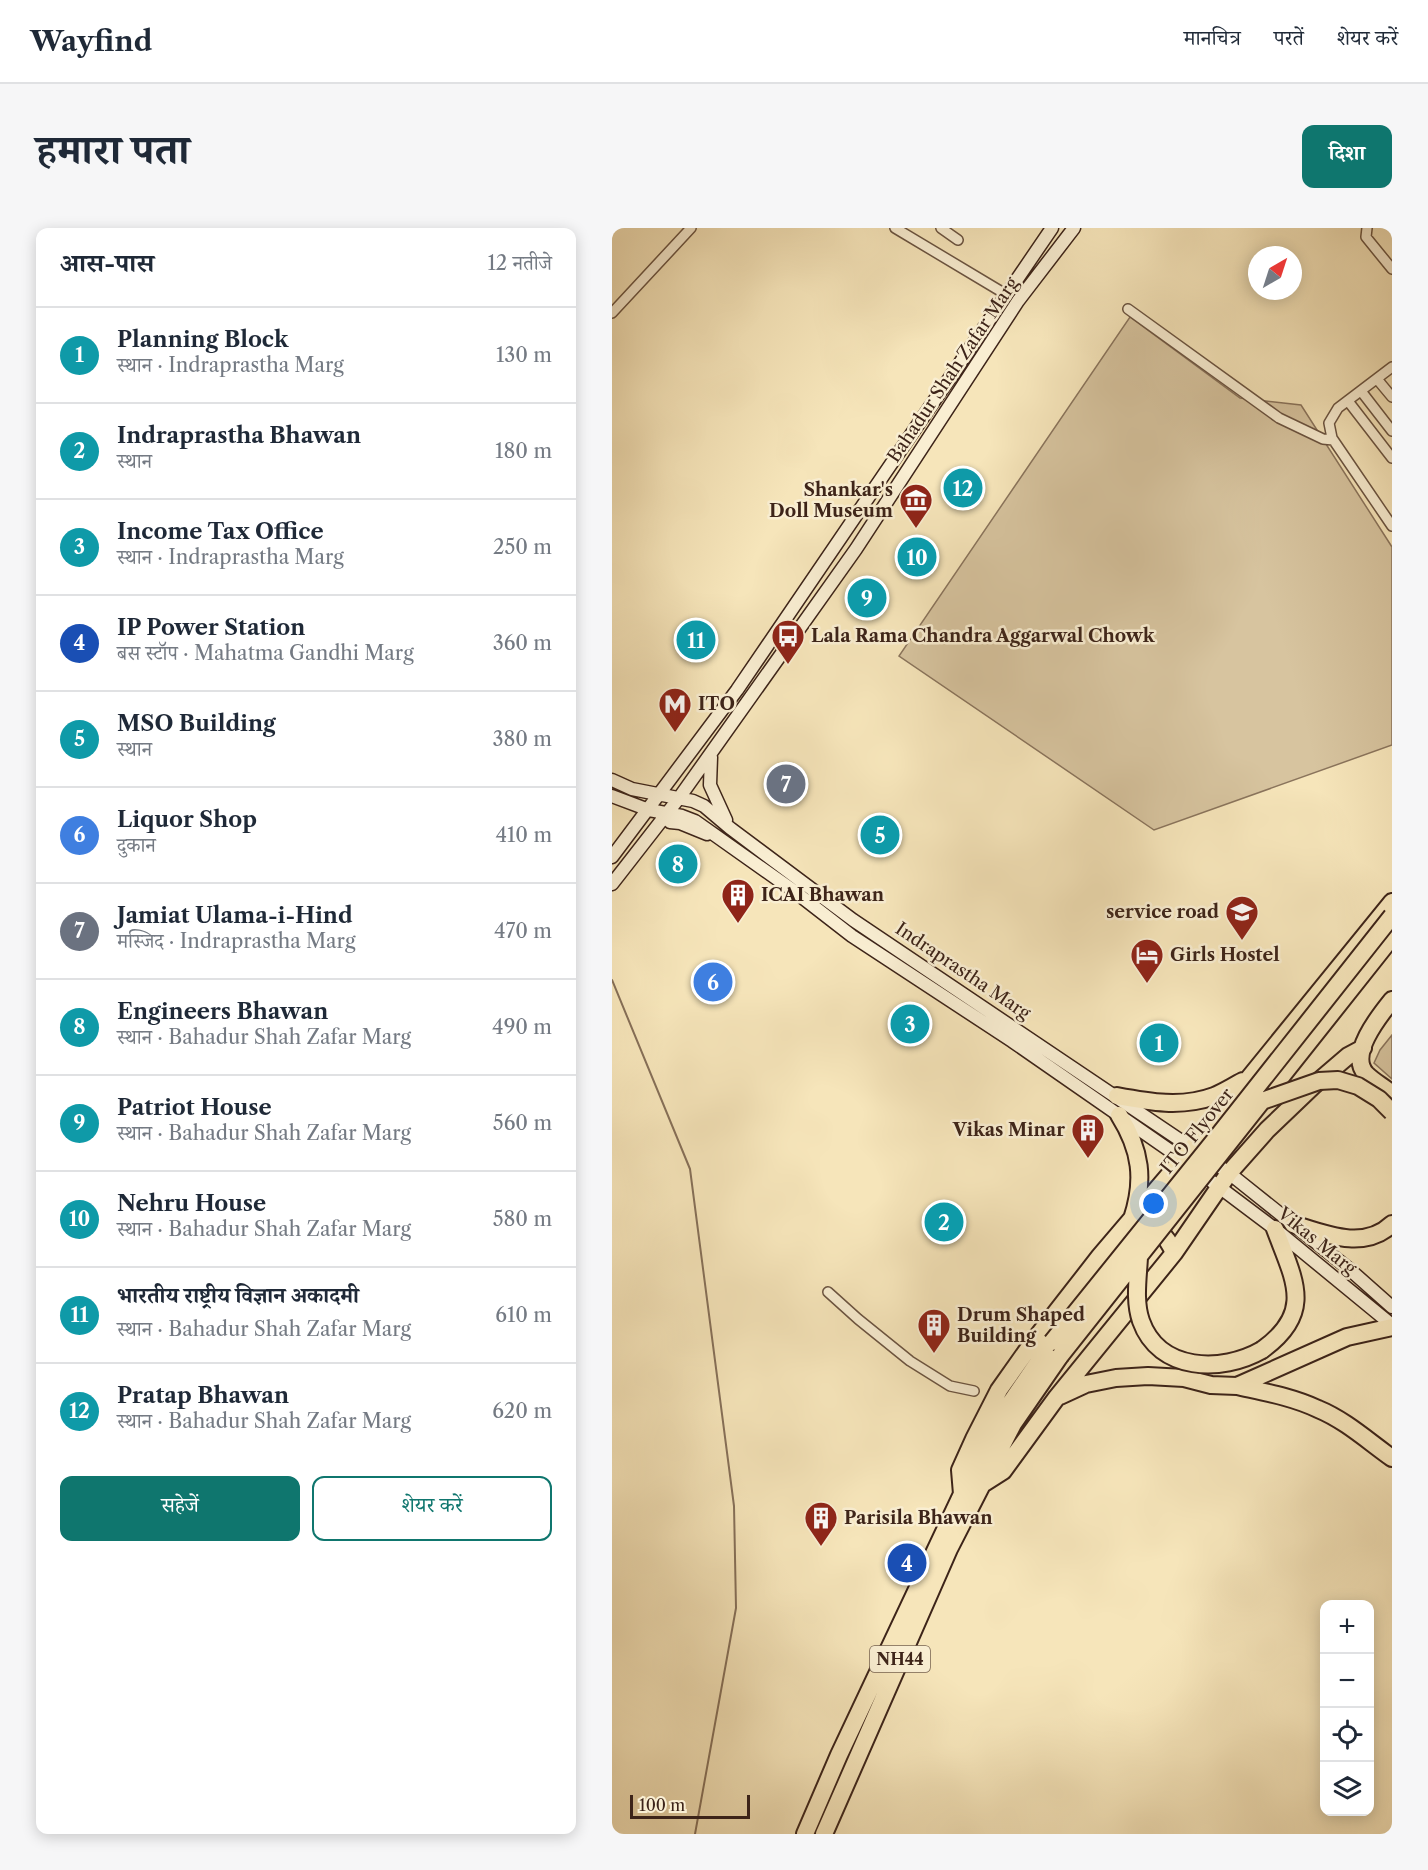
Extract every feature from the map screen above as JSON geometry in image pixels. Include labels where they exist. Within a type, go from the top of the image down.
[{"type":"highway","points":[[962,1494],[960,1470],[999,1390],[1033,1342],[1392,902]]},
{"type":"highway","name":"ITO Flyover","points":[[962,1494],[1056,1349],[1392,916]]},
{"type":"highway","name":"ITO Flyover","points":[[1056,1349],[1139,1257],[1392,937]]},
{"type":"highway","points":[[1392,1000],[1377,1018],[1360,1058],[1365,1073],[1392,1094]]},
{"type":"highway","points":[[981,1485],[1003,1471],[1057,1397],[1174,1253],[1229,1173],[1268,1130],[1313,1086],[1348,1056],[1363,1048]]},
{"type":"highway","points":[[1117,1096],[1175,1104],[1212,1096],[1250,1077]]},
{"type":"highway","points":[[1262,1101],[1319,1081],[1338,1080],[1358,1086],[1379,1099],[1392,1112]]},
{"type":"highway","points":[[1119,1115],[1133,1138],[1139,1166],[1140,1194],[1132,1219]]},
{"type":"highway","points":[[1132,1219],[1144,1221],[1155,1227],[1169,1240],[1174,1253]]},
{"type":"highway","points":[[1293,1224],[1352,1239],[1378,1234],[1392,1224]]},
{"type":"highway","points":[[1139,1257],[1137,1295],[1141,1321],[1154,1343],[1169,1355],[1186,1362],[1220,1365],[1248,1358],[1275,1340],[1293,1319],[1296,1306],[1294,1283],[1275,1229]]},
{"type":"highway","points":[[1237,1386],[1347,1337],[1392,1326]]},
{"type":"highway","points":[[1057,1397],[1086,1384],[1116,1378],[1148,1376],[1184,1378],[1211,1385],[1237,1386],[1278,1395],[1318,1409],[1348,1426],[1392,1458]]},
{"type":"highway","name":"ITO Flyover","points":[[981,1485],[1008,1420]]},
{"type":"highway","name":"NH44","points":[[824,1834],[944,1560],[981,1485]]},
{"type":"highway","name":"NH44","points":[[805,1834],[838,1755],[962,1494]]},
{"type":"main road","name":"Bahadur Shah Zafar Marg","points":[[649,810],[780,628],[1052,228]]},
{"type":"main road","name":"Bahadur Shah Zafar Marg","points":[[664,819],[856,549],[1018,302],[1074,228]]},
{"type":"main road","points":[[711,753],[710,785],[730,828]]},
{"type":"main road","name":"Indraprastha Marg","points":[[612,780],[632,789],[680,798],[704,806],[853,920],[1117,1096],[1188,1153]]},
{"type":"main road","name":"Indraprastha Marg","points":[[612,796],[649,810],[664,819],[690,818],[794,891],[852,936],[1012,1041],[1119,1115],[1229,1173]]},
{"type":"main road","points":[[612,857],[649,810]]},
{"type":"main road","points":[[612,884],[664,819]]},
{"type":"main road","name":"Vikas Marg","points":[[1188,1153],[1218,1188],[1275,1229],[1392,1326]]},
{"type":"main road","name":"Vikas Marg","points":[[1229,1173],[1392,1307]]},
{"type":"street","points":[[612,313],[691,228]]},
{"type":"street","points":[[896,228],[1007,295]]},
{"type":"street","points":[[941,228],[958,240]]},
{"type":"street","points":[[1367,228],[1366,237],[1392,269]]},
{"type":"street","points":[[1128,309],[1279,418],[1323,440],[1333,440]]},
{"type":"street","points":[[1392,367],[1338,408],[1329,423],[1333,440],[1392,526]]},
{"type":"street","points":[[1377,379],[1392,397]]},
{"type":"street","points":[[1361,391],[1392,431]]},
{"type":"street","points":[[1348,401],[1392,458]]},
{"type":"street","points":[[828,1292],[910,1361],[951,1386],[974,1391]]},
{"type":"shaded area","points":[[1130,317],[1240,398],[1301,405],[1392,547],[1392,745],[1154,830],[899,656]]},
{"type":"shaded area","points":[[1392,1035],[1392,1079],[1374,1063],[1380,1050]]},
{"type":"waterway","points":[[612,980],[690,1169],[734,1506],[736,1608],[695,1834]]},
{"type":"place","name":"Pratap Bhawan","points":[[963,488]]},
{"type":"place","name":"Shankar's Doll Museum","points":[[916,529]]},
{"type":"place","name":"Nehru House","points":[[917,557]]},
{"type":"place","name":"Patriot House","points":[[867,598]]},
{"type":"place","name":"भारतीय राष्ट्रीय विज्ञान अकादमी","points":[[696,640]]},
{"type":"place","name":"Lala Rama Chandra Aggarwal Chowk","points":[[788,665]]},
{"type":"place","name":"ITO","points":[[675,733]]},
{"type":"place","name":"Jamiat Ulama-i-Hind","points":[[786,784]]},
{"type":"place","name":"MSO Building","points":[[880,835]]},
{"type":"place","name":"Engineers Bhawan","points":[[678,864]]},
{"type":"place","name":"ICAI Bhawan","points":[[738,924]]},
{"type":"place","name":"service road","points":[[1242,941]]},
{"type":"place","name":"Liquor Shop","points":[[713,982]]},
{"type":"place","name":"Girls Hostel","points":[[1147,984]]},
{"type":"place","name":"Income Tax Office","points":[[910,1024]]},
{"type":"place","name":"Planning Block","points":[[1159,1043]]},
{"type":"place","name":"Vikas Minar","points":[[1088,1159]]},
{"type":"place","name":"Indraprastha Bhawan","points":[[944,1222]]},
{"type":"place","name":"Drum Shaped Building","points":[[934,1354]]},
{"type":"place","name":"Parisila Bhawan","points":[[821,1547]]},
{"type":"place","name":"IP Power Station","points":[[907,1563]]}]
